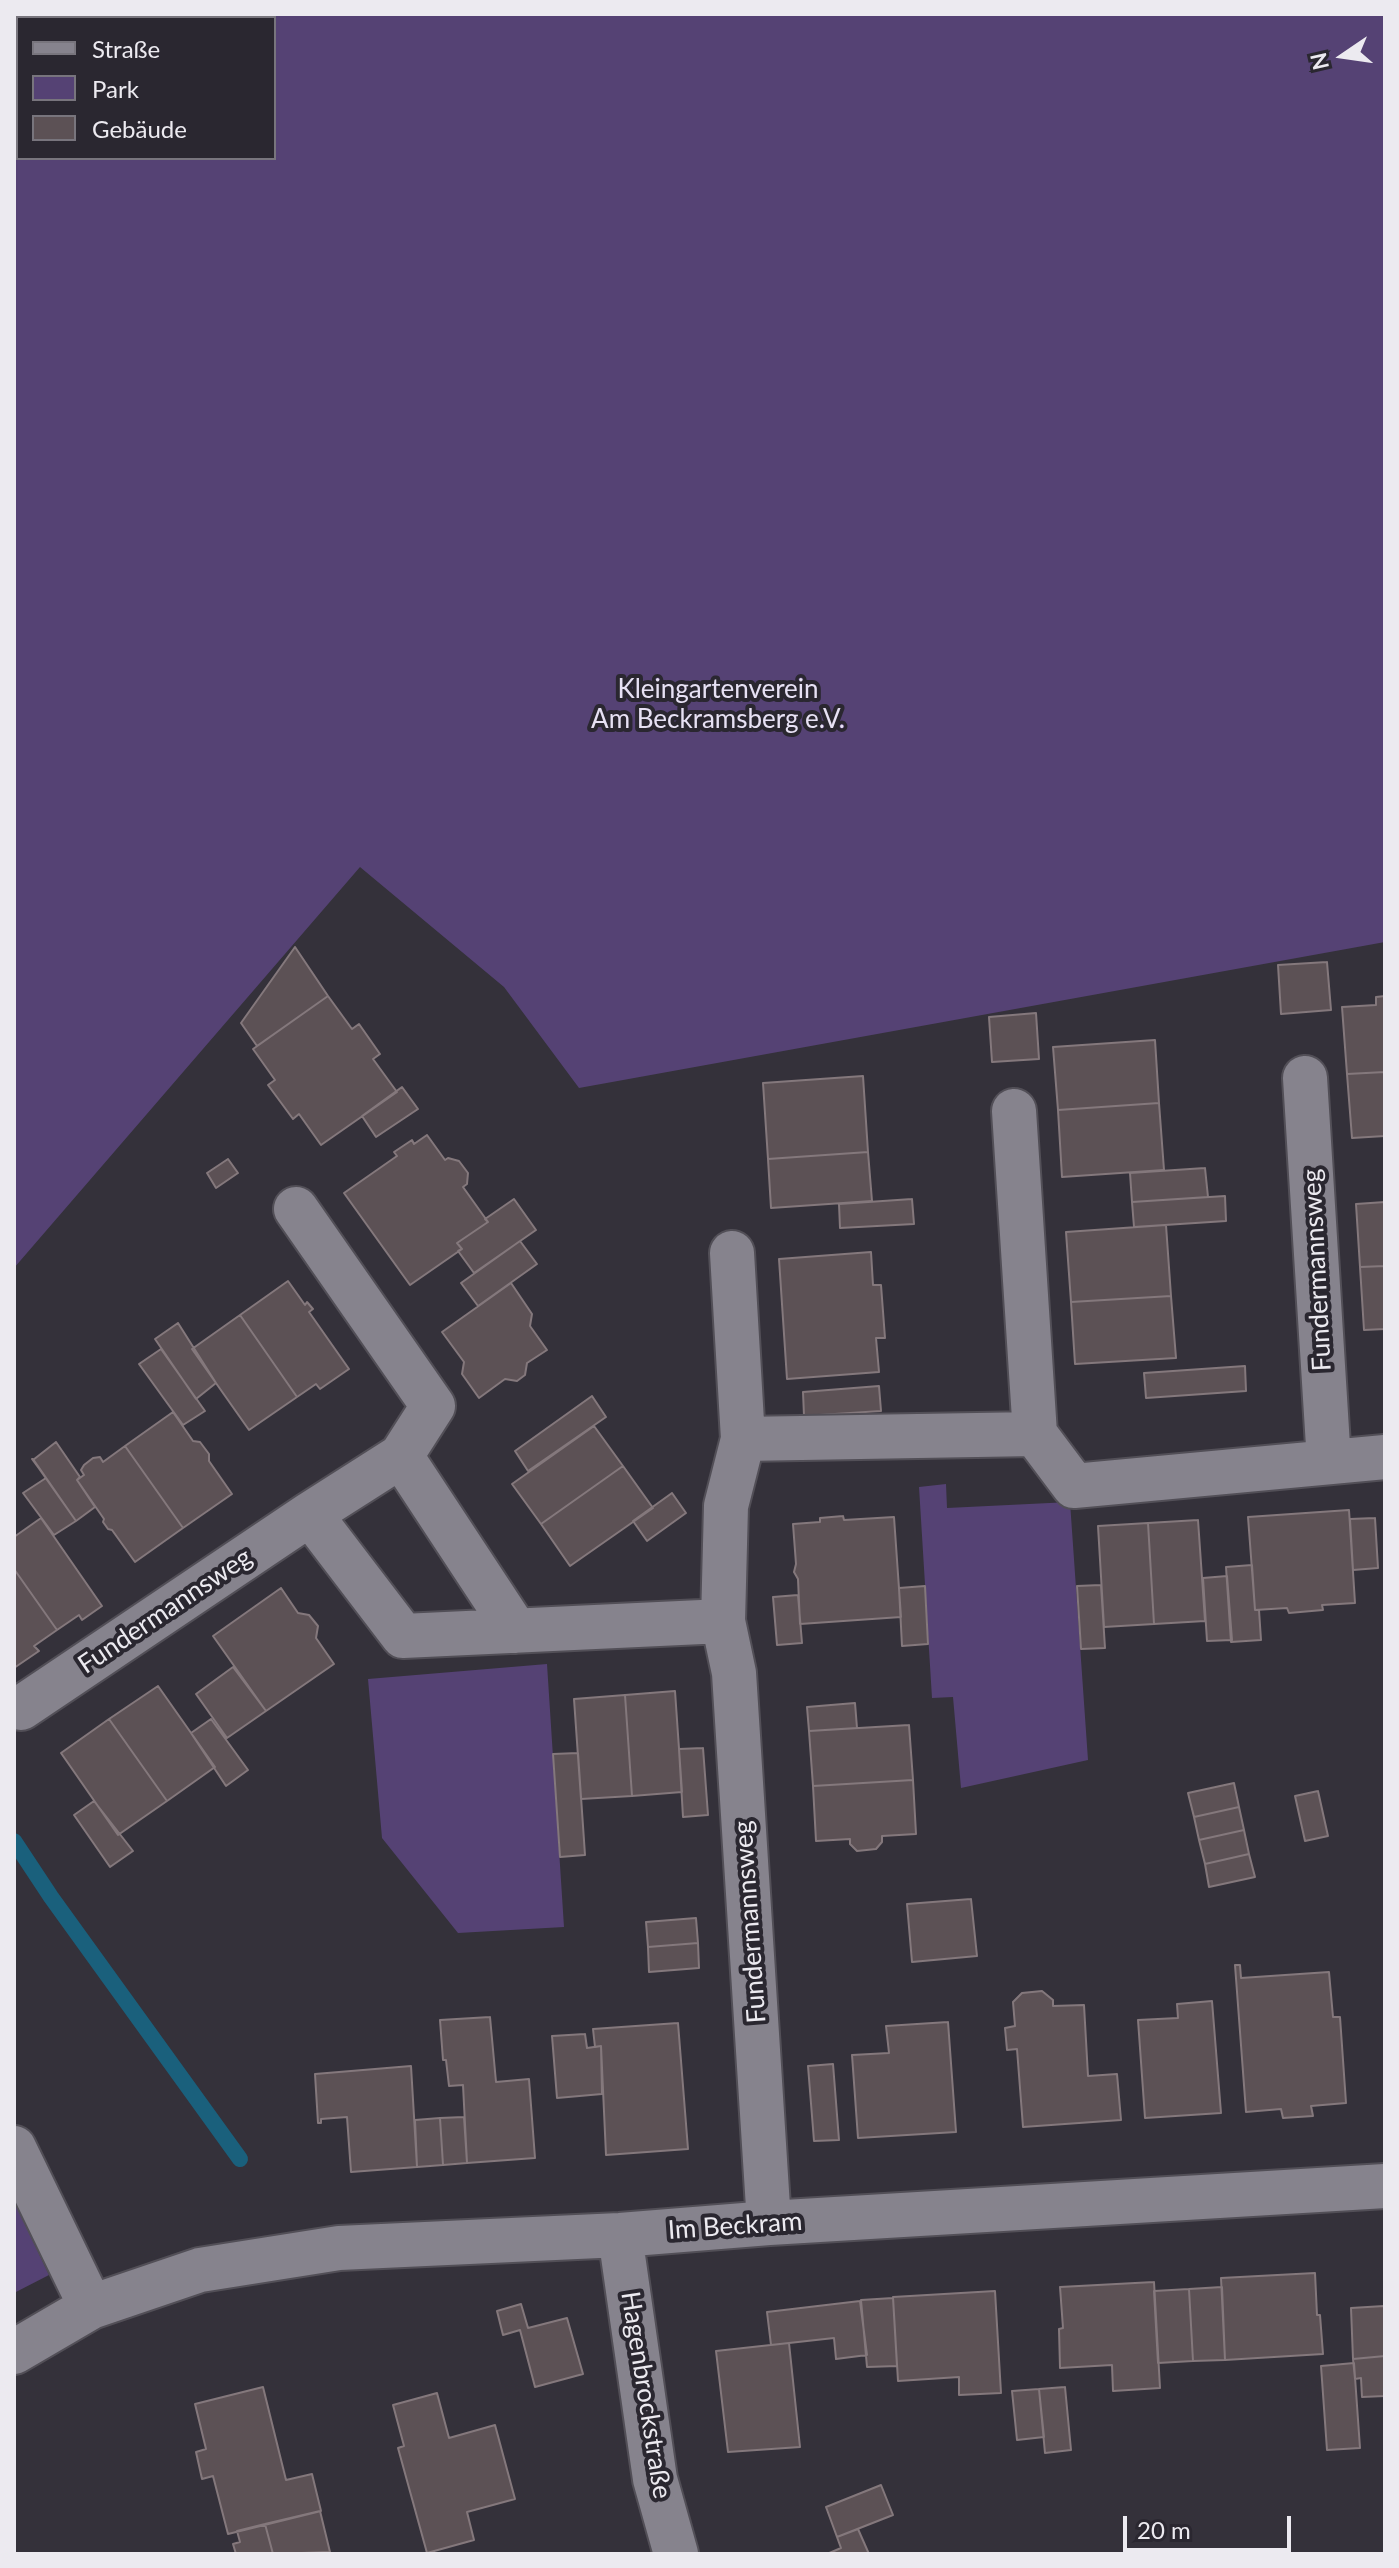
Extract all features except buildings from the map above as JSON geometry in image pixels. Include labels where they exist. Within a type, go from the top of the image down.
[{"type":"street","name":"Fundermannsweg","points":[[1305,1078],[1329,1462]]},
{"type":"street","points":[[1014,1111],[1035,1434],[1074,1486],[1385,1457]]},
{"type":"street","name":"Fundermannsweg","points":[[21,1708],[401,1456],[433,1406],[296,1209]]},
{"type":"street","name":"Fundermannsweg","points":[[732,1253],[743,1439],[726,1506],[723,1621],[734,1673],[769,2223]]},
{"type":"street","points":[[743,1439],[1035,1434]]},
{"type":"street","points":[[401,1456],[516,1631]]},
{"type":"street","points":[[310,1514],[403,1636],[723,1621]]},
{"type":"street","points":[[14,2148],[91,2307]]},
{"type":"street","name":"Im Beckram","points":[[14,2352],[91,2307],[200,2270],[339,2248],[620,2235],[769,2223],[1385,2186]]},
{"type":"street","name":"Hagenbrockstraße","points":[[620,2235],[655,2479],[676,2554]]},
{"type":"green space","name":"Kleingartenverein Am Beckramsberg e.V.","points":[[14,14],[1385,14],[1385,942],[579,1088],[504,987],[360,867],[14,1268]]},
{"type":"green space","points":[[946,1484],[947,1508],[1070,1502],[1088,1760],[961,1788],[953,1697],[932,1698],[919,1487]]},
{"type":"green space","points":[[547,1664],[564,1927],[458,1933],[382,1838],[368,1679]]},
{"type":"green space","points":[[14,2201],[49,2275],[14,2293]]},
{"type":"waterway","points":[[14,1841],[240,2159]]}]
